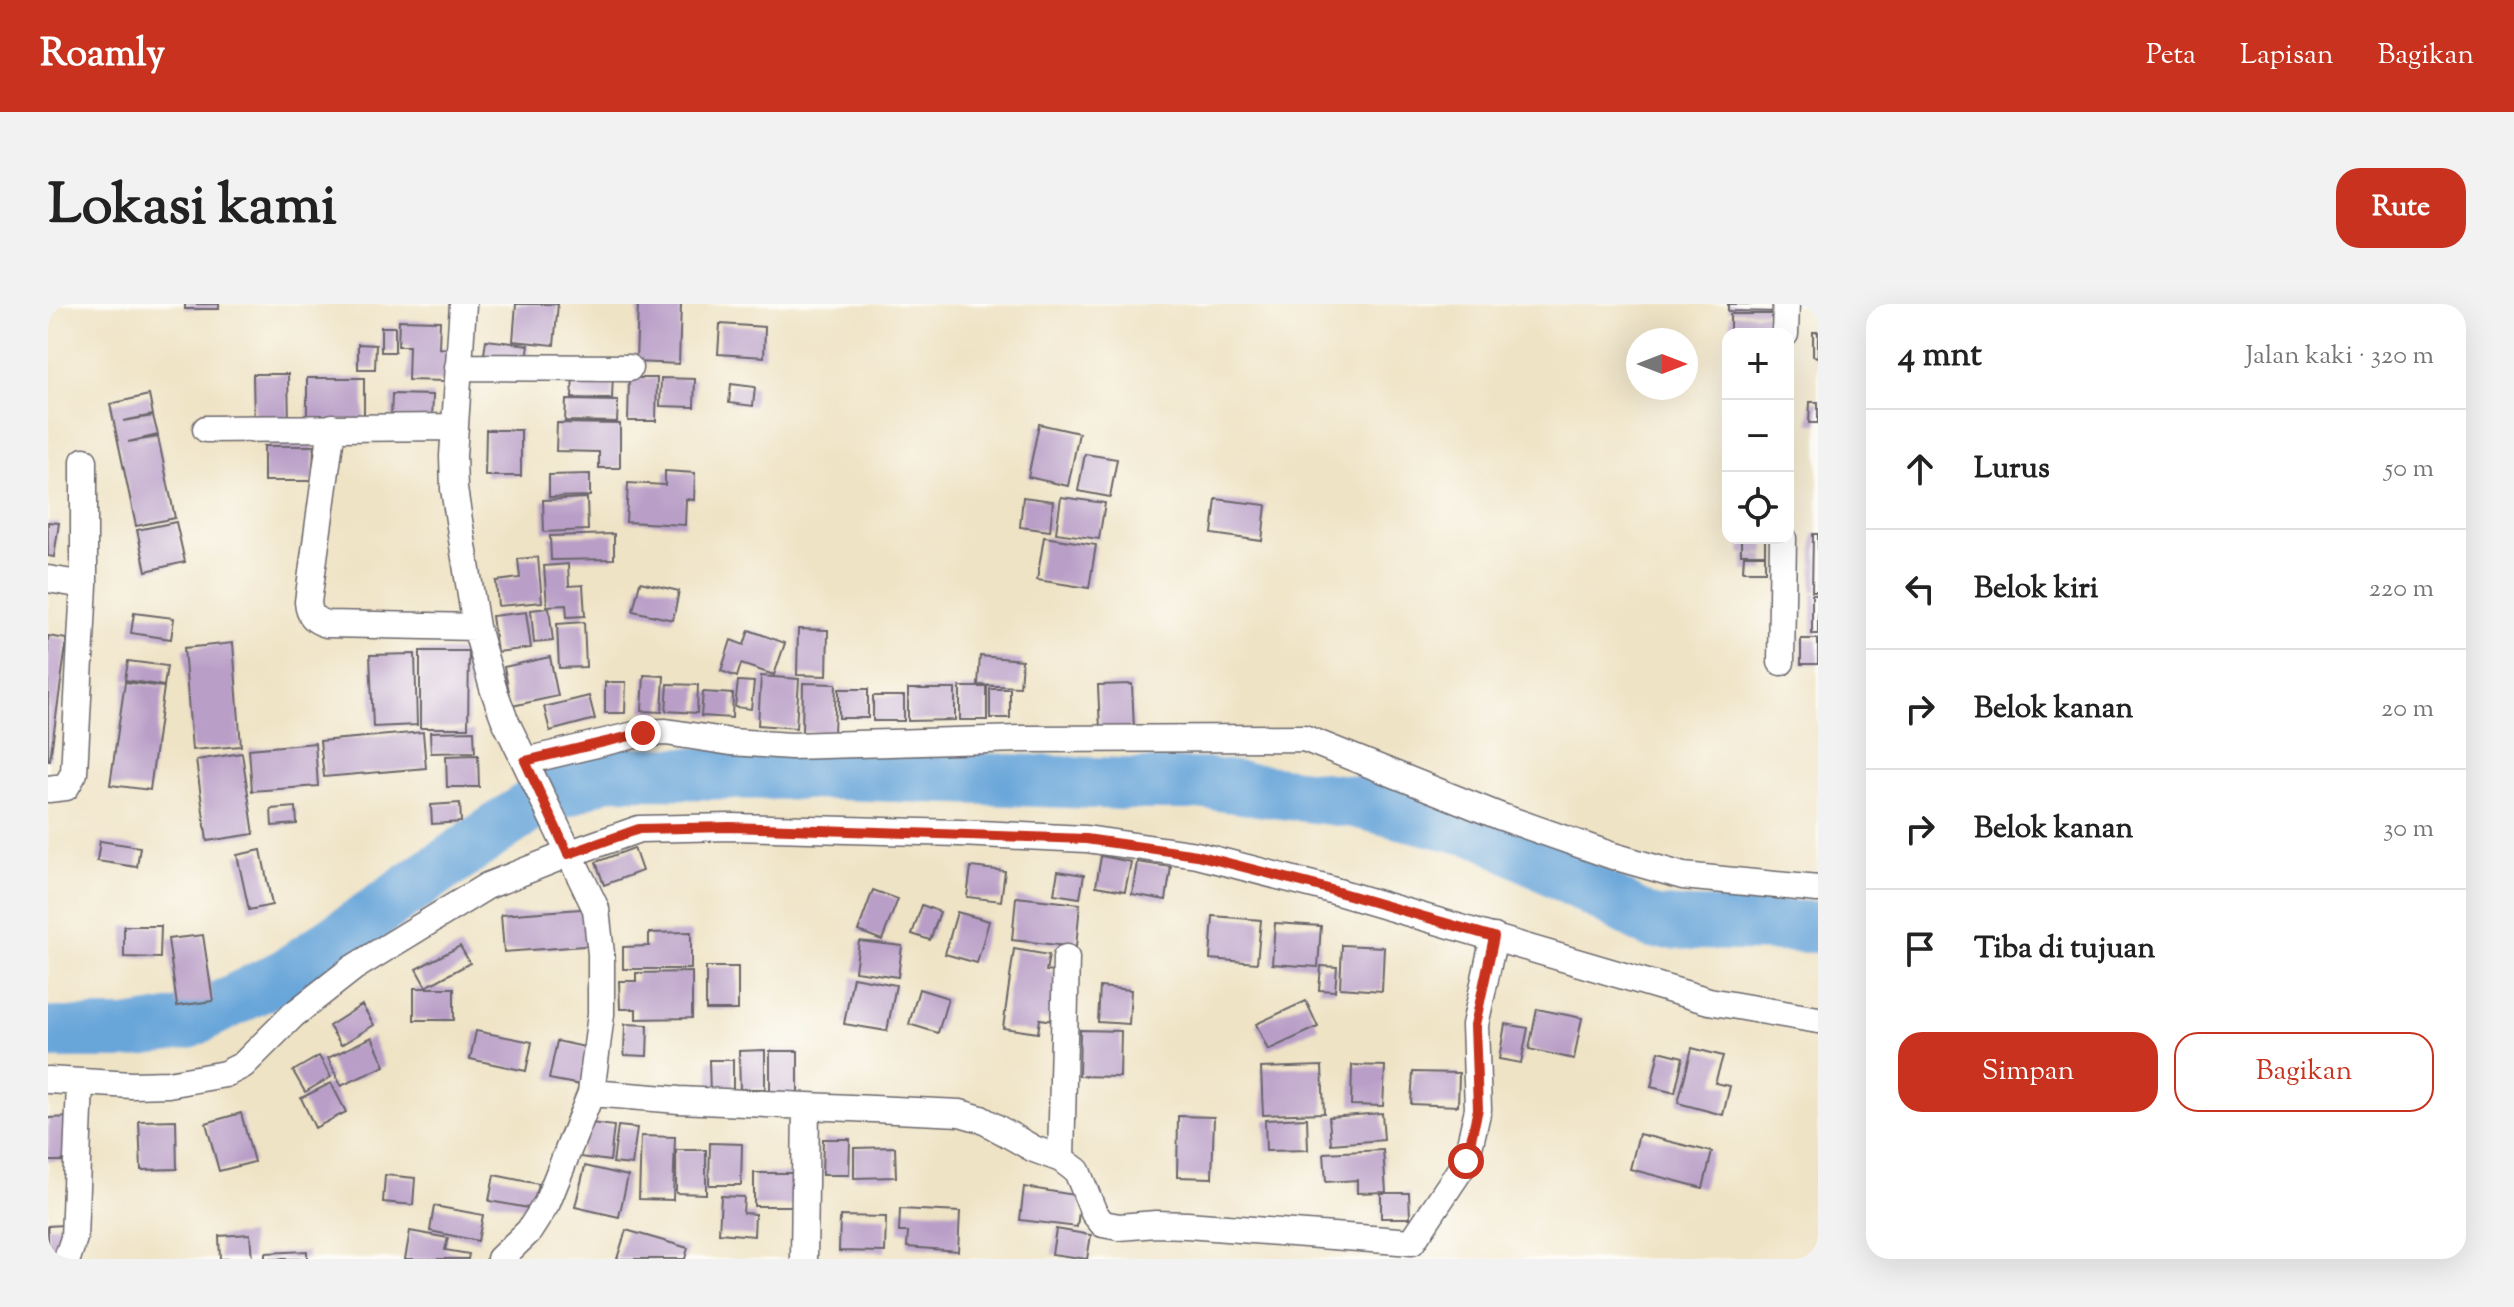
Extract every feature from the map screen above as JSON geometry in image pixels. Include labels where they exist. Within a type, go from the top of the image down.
[{"type":"street","points":[[463,304],[454,489],[476,627],[493,688],[596,909],[601,954],[601,1014],[591,1093],[547,1203],[511,1255]]},
{"type":"street","points":[[1785,328],[1786,304]]},
{"type":"street","points":[[458,367],[629,368]]},
{"type":"street","points":[[332,427],[308,602],[308,611],[313,618],[327,624],[476,627]]},
{"type":"street","points":[[206,429],[455,427]]},
{"type":"street","points":[[48,789],[66,787],[74,773],[84,585],[84,461]]},
{"type":"street","points":[[1781,662],[1783,544]]},
{"type":"street","points":[[48,579],[84,585]]},
{"type":"street","points":[[525,761],[643,733],[666,732],[731,742],[791,746],[1020,739],[1304,738],[1499,816],[1613,856],[1683,876],[1818,889]]},
{"type":"street","points":[[48,1080],[80,1084],[168,1084],[225,1074],[243,1065],[293,1015],[353,968],[487,886],[565,846],[639,829],[731,827],[1086,839],[1197,855],[1321,887],[1709,1001],[1818,1020]]},
{"type":"street","points":[[591,1093],[960,1113],[981,1119],[1034,1149],[1061,1159],[1077,1171],[1094,1213],[1103,1224],[1119,1227],[1187,1225],[1420,1251],[1466,1161],[1478,1109],[1475,1025],[1494,937]]},
{"type":"street","points":[[1061,1159],[1066,958]]},
{"type":"street","points":[[67,1259],[74,1238],[80,1084]]},
{"type":"street","points":[[804,1259],[806,1106]]},
{"type":"building","points":[[185,304],[219,304],[219,309],[185,309]]},
{"type":"building","points":[[516,304],[558,304],[554,345],[513,341]]},
{"type":"building","points":[[638,304],[681,304],[679,364],[636,362]]},
{"type":"building","points":[[1728,304],[1783,304],[1783,312],[1728,311]]},
{"type":"building","points":[[1730,314],[1783,314],[1783,328],[1730,328]]},
{"type":"building","points":[[399,320],[440,321],[439,348],[447,349],[446,381],[408,380],[409,346],[398,346]]},
{"type":"building","points":[[720,324],[765,327],[764,357],[718,354]]},
{"type":"building","points":[[381,327],[395,327],[395,352],[381,352]]},
{"type":"building","points":[[1813,332],[1818,332],[1818,357],[1813,356]]},
{"type":"building","points":[[486,340],[529,345],[526,366],[483,361]]},
{"type":"building","points":[[358,344],[376,345],[375,369],[358,369]]},
{"type":"building","points":[[573,372],[613,373],[612,399],[572,398]]},
{"type":"building","points":[[253,374],[288,374],[289,423],[254,423]]},
{"type":"building","points":[[307,378],[364,378],[364,420],[307,421]]},
{"type":"building","points":[[629,378],[657,378],[656,421],[628,421]]},
{"type":"building","points":[[661,378],[695,379],[694,407],[660,406]]},
{"type":"building","points":[[731,384],[755,387],[753,406],[729,403]]},
{"type":"building","points":[[392,394],[433,395],[432,420],[391,418]]},
{"type":"building","points":[[149,395],[153,415],[123,421],[153,416],[158,435],[128,442],[158,437],[175,518],[136,526],[110,404]]},
{"type":"building","points":[[566,400],[618,401],[617,422],[565,421]]},
{"type":"building","points":[[1810,402],[1818,402],[1818,423],[1809,423]]},
{"type":"building","points":[[557,423],[620,424],[620,468],[599,468],[599,452],[556,451]]},
{"type":"building","points":[[1039,424],[1079,433],[1068,486],[1028,477]]},
{"type":"building","points":[[486,430],[521,430],[521,476],[485,476]]},
{"type":"building","points":[[264,446],[314,446],[313,481],[264,481]]},
{"type":"building","points":[[1085,454],[1117,459],[1110,497],[1078,491]]},
{"type":"building","points":[[665,471],[695,473],[694,500],[686,499],[685,525],[626,522],[628,483],[665,485]]},
{"type":"building","points":[[590,474],[590,496],[549,497],[549,475]]},
{"type":"building","points":[[1023,497],[1053,501],[1050,531],[1020,527]]},
{"type":"building","points":[[1061,497],[1105,503],[1099,539],[1056,533]]},
{"type":"building","points":[[587,498],[588,530],[544,532],[543,500]]},
{"type":"building","points":[[1216,499],[1266,505],[1262,541],[1212,534]]},
{"type":"building","points":[[48,522],[59,523],[54,557],[48,556]]},
{"type":"building","points":[[176,522],[185,562],[146,571],[137,530]]},
{"type":"building","points":[[614,534],[614,559],[551,560],[550,536]]},
{"type":"building","points":[[1813,534],[1818,534],[1818,591],[1812,591]]},
{"type":"building","points":[[1044,537],[1096,545],[1089,588],[1037,580]]},
{"type":"building","points":[[1741,544],[1765,544],[1765,554],[1741,554]]},
{"type":"building","points":[[1744,555],[1765,555],[1765,571],[1743,571]]},
{"type":"building","points":[[538,557],[542,602],[498,606],[496,581],[520,578],[518,559]]},
{"type":"building","points":[[568,564],[569,586],[583,585],[585,616],[567,617],[566,605],[547,606],[544,566]]},
{"type":"building","points":[[640,582],[679,591],[673,620],[633,611]]},
{"type":"building","points":[[1812,594],[1818,594],[1818,634],[1812,634]]},
{"type":"building","points":[[549,608],[553,641],[534,643],[531,610]]},
{"type":"building","points":[[526,612],[531,648],[497,652],[492,616]]},
{"type":"building","points":[[134,613],[174,618],[171,639],[131,633]]},
{"type":"building","points":[[584,622],[586,667],[559,668],[557,624]]},
{"type":"building","points":[[798,629],[828,630],[827,676],[797,675]]},
{"type":"building","points":[[749,630],[785,643],[774,675],[741,664],[737,677],[721,671],[731,640],[744,645]]},
{"type":"building","points":[[48,636],[67,639],[50,760],[48,760]]},
{"type":"building","points":[[1801,639],[1818,639],[1818,664],[1801,664]]},
{"type":"building","points":[[233,643],[241,746],[192,750],[184,648]]},
{"type":"building","points":[[420,651],[469,651],[468,728],[420,728]]},
{"type":"building","points":[[415,654],[417,725],[373,727],[370,655]]},
{"type":"building","points":[[980,656],[1022,660],[1020,687],[978,685]]},
{"type":"building","points":[[550,657],[558,696],[512,706],[504,667]]},
{"type":"building","points":[[128,661],[167,666],[164,686],[125,680]]},
{"type":"building","points":[[644,675],[664,676],[662,712],[642,711]]},
{"type":"building","points":[[761,676],[799,679],[796,728],[758,725]]},
{"type":"building","points":[[738,681],[754,682],[751,709],[735,707]]},
{"type":"building","points":[[125,682],[164,687],[150,790],[110,785]]},
{"type":"building","points":[[605,682],[626,682],[625,713],[605,713]]},
{"type":"building","points":[[803,683],[836,684],[834,733],[802,732]]},
{"type":"building","points":[[668,684],[698,685],[697,713],[666,711]]},
{"type":"building","points":[[1132,684],[1134,729],[1100,730],[1098,685]]},
{"type":"building","points":[[960,687],[987,687],[987,720],[960,720]]},
{"type":"building","points":[[839,689],[868,689],[868,718],[839,718]]},
{"type":"building","points":[[908,689],[955,689],[955,720],[908,721]]},
{"type":"building","points":[[990,689],[1010,689],[1010,718],[990,718]]},
{"type":"building","points":[[703,692],[733,694],[732,718],[701,716]]},
{"type":"building","points":[[589,696],[595,719],[550,731],[544,707]]},
{"type":"building","points":[[873,696],[904,696],[904,721],[873,721]]},
{"type":"building","points":[[474,731],[475,752],[431,753],[430,732]]},
{"type":"building","points":[[423,732],[426,768],[324,777],[320,741]]},
{"type":"building","points":[[315,743],[318,786],[252,791],[249,749]]},
{"type":"building","points":[[242,753],[254,834],[207,841],[196,760]]},
{"type":"building","points":[[478,755],[479,787],[447,787],[446,756]]},
{"type":"building","points":[[460,803],[461,822],[432,824],[431,805]]},
{"type":"building","points":[[296,807],[297,824],[272,826],[271,809]]},
{"type":"building","points":[[100,841],[140,847],[137,867],[97,861]]},
{"type":"building","points":[[634,848],[642,871],[604,885],[596,862]]},
{"type":"building","points":[[261,850],[272,905],[249,910],[237,855]]},
{"type":"building","points":[[1101,856],[1131,862],[1125,891],[1096,886]]},
{"type":"building","points":[[1137,862],[1171,867],[1166,900],[1132,894]]},
{"type":"building","points":[[971,867],[1005,871],[1001,901],[967,897]]},
{"type":"building","points":[[1058,871],[1084,875],[1080,898],[1054,894]]},
{"type":"building","points":[[873,890],[898,899],[882,940],[858,931]]},
{"type":"building","points":[[1016,897],[1080,904],[1076,947],[1012,940]]},
{"type":"building","points":[[922,905],[940,912],[930,940],[912,934]]},
{"type":"building","points":[[594,908],[597,945],[504,952],[501,915]]},
{"type":"building","points":[[957,912],[989,921],[977,963],[945,954]]},
{"type":"building","points":[[1213,916],[1261,920],[1257,963],[1210,959]]},
{"type":"building","points":[[1275,923],[1321,926],[1318,967],[1272,964]]},
{"type":"building","points":[[124,926],[161,926],[160,958],[124,957]]},
{"type":"building","points":[[691,932],[691,969],[623,969],[623,947],[649,946],[649,933]]},
{"type":"building","points":[[203,935],[213,1001],[177,1006],[168,939]]},
{"type":"building","points":[[859,941],[902,946],[898,977],[855,971]]},
{"type":"building","points":[[1342,945],[1384,947],[1382,991],[1340,988]]},
{"type":"building","points":[[460,946],[470,963],[426,987],[416,969]]},
{"type":"building","points":[[1014,949],[1049,955],[1046,971],[1060,973],[1054,1021],[1040,1019],[1038,1033],[1003,1028]]},
{"type":"building","points":[[1321,966],[1337,967],[1335,991],[1319,990]]},
{"type":"building","points":[[706,967],[738,967],[738,1010],[706,1010]]},
{"type":"building","points":[[692,972],[692,1018],[636,1019],[636,1009],[620,1009],[619,981],[636,981],[636,973]]},
{"type":"building","points":[[853,977],[896,985],[887,1031],[844,1024]]},
{"type":"building","points":[[1100,987],[1131,990],[1129,1024],[1098,1022]]},
{"type":"building","points":[[414,988],[454,988],[454,1020],[414,1020]]},
{"type":"building","points":[[919,989],[948,998],[938,1033],[909,1024]]},
{"type":"building","points":[[1306,1001],[1318,1027],[1268,1050],[1256,1024]]},
{"type":"building","points":[[362,1005],[374,1025],[341,1045],[329,1026]]},
{"type":"building","points":[[1537,1009],[1582,1018],[1574,1059],[1529,1049]]},
{"type":"building","points":[[625,1024],[648,1025],[647,1056],[624,1055]]},
{"type":"building","points":[[1505,1024],[1528,1028],[1521,1063],[1499,1059]]},
{"type":"building","points":[[1080,1030],[1121,1031],[1120,1077],[1079,1076]]},
{"type":"building","points":[[476,1031],[532,1042],[526,1071],[470,1059]]},
{"type":"building","points":[[372,1037],[385,1066],[341,1086],[328,1058]]},
{"type":"building","points":[[557,1041],[594,1049],[586,1086],[549,1079]]},
{"type":"building","points":[[1692,1048],[1723,1056],[1715,1083],[1730,1086],[1723,1115],[1678,1103]]},
{"type":"building","points":[[765,1050],[765,1089],[740,1089],[739,1051]]},
{"type":"building","points":[[770,1051],[798,1051],[798,1095],[770,1094]]},
{"type":"building","points":[[1659,1051],[1683,1057],[1675,1093],[1651,1087]]},
{"type":"building","points":[[319,1056],[331,1077],[305,1092],[293,1071]]},
{"type":"building","points":[[709,1060],[733,1060],[733,1094],[710,1094]]},
{"type":"building","points":[[1352,1065],[1385,1066],[1383,1106],[1351,1105]]},
{"type":"building","points":[[1322,1066],[1324,1113],[1263,1115],[1261,1068]]},
{"type":"building","points":[[1413,1072],[1459,1073],[1458,1106],[1411,1104]]},
{"type":"building","points":[[331,1083],[346,1112],[315,1128],[301,1098]]},
{"type":"building","points":[[241,1113],[254,1162],[219,1171],[206,1123]]},
{"type":"building","points":[[1382,1113],[1384,1140],[1331,1144],[1329,1117]]},
{"type":"building","points":[[1178,1116],[1214,1117],[1212,1178],[1177,1177]]},
{"type":"building","points":[[74,1117],[75,1161],[48,1161],[48,1118]]},
{"type":"building","points":[[1307,1118],[1308,1150],[1266,1151],[1265,1120]]},
{"type":"building","points":[[176,1120],[177,1169],[141,1170],[139,1121]]},
{"type":"building","points":[[584,1122],[614,1126],[610,1161],[580,1157]]},
{"type":"building","points":[[618,1126],[637,1128],[632,1165],[613,1163]]},
{"type":"building","points":[[1639,1134],[1712,1152],[1703,1188],[1630,1169]]},
{"type":"building","points":[[641,1136],[675,1137],[673,1200],[639,1199]]},
{"type":"building","points":[[823,1139],[850,1139],[849,1175],[822,1175]]},
{"type":"building","points":[[710,1143],[742,1144],[741,1185],[709,1185]]},
{"type":"building","points":[[895,1147],[896,1177],[854,1178],[854,1148]]},
{"type":"building","points":[[676,1150],[706,1150],[706,1194],[676,1193]]},
{"type":"building","points":[[1383,1150],[1386,1192],[1357,1193],[1357,1180],[1326,1182],[1324,1153]]},
{"type":"building","points":[[585,1166],[628,1176],[619,1217],[575,1207]]},
{"type":"building","points":[[754,1173],[800,1173],[800,1206],[754,1206]]},
{"type":"building","points":[[385,1175],[415,1178],[413,1205],[383,1202]]},
{"type":"building","points":[[494,1175],[539,1184],[534,1209],[489,1201]]},
{"type":"building","points":[[1024,1187],[1081,1196],[1077,1227],[1020,1220]]},
{"type":"building","points":[[1381,1193],[1409,1193],[1410,1218],[1381,1218]]},
{"type":"building","points":[[721,1196],[744,1197],[743,1213],[755,1214],[754,1236],[719,1233]]},
{"type":"building","points":[[434,1206],[483,1215],[478,1241],[430,1231]]},
{"type":"building","points":[[900,1209],[960,1212],[958,1251],[907,1247],[908,1232],[899,1232]]},
{"type":"building","points":[[840,1216],[886,1217],[885,1252],[839,1251]]},
{"type":"building","points":[[63,1225],[67,1256],[48,1258],[48,1226]]},
{"type":"building","points":[[1056,1229],[1091,1235],[1087,1259],[1052,1254]]},
{"type":"building","points":[[626,1230],[688,1248],[685,1259],[617,1259]]},
{"type":"building","points":[[410,1231],[448,1238],[445,1250],[469,1254],[468,1259],[405,1259]]},
{"type":"building","points":[[250,1234],[252,1259],[220,1259],[219,1236]]},
{"type":"building","points":[[307,1251],[307,1259],[265,1259],[265,1253]]},
{"type":"waterway","points":[[48,1033],[126,1033],[188,1023],[288,973],[532,805],[607,773],[838,774],[1210,784],[1354,802],[1484,833],[1652,923],[1818,927]]},
{"type":"route","points":[[643,733],[525,761],[568,854],[639,829],[731,827],[1086,839],[1197,855],[1494,937],[1475,1025],[1478,1109],[1466,1161]]}]
